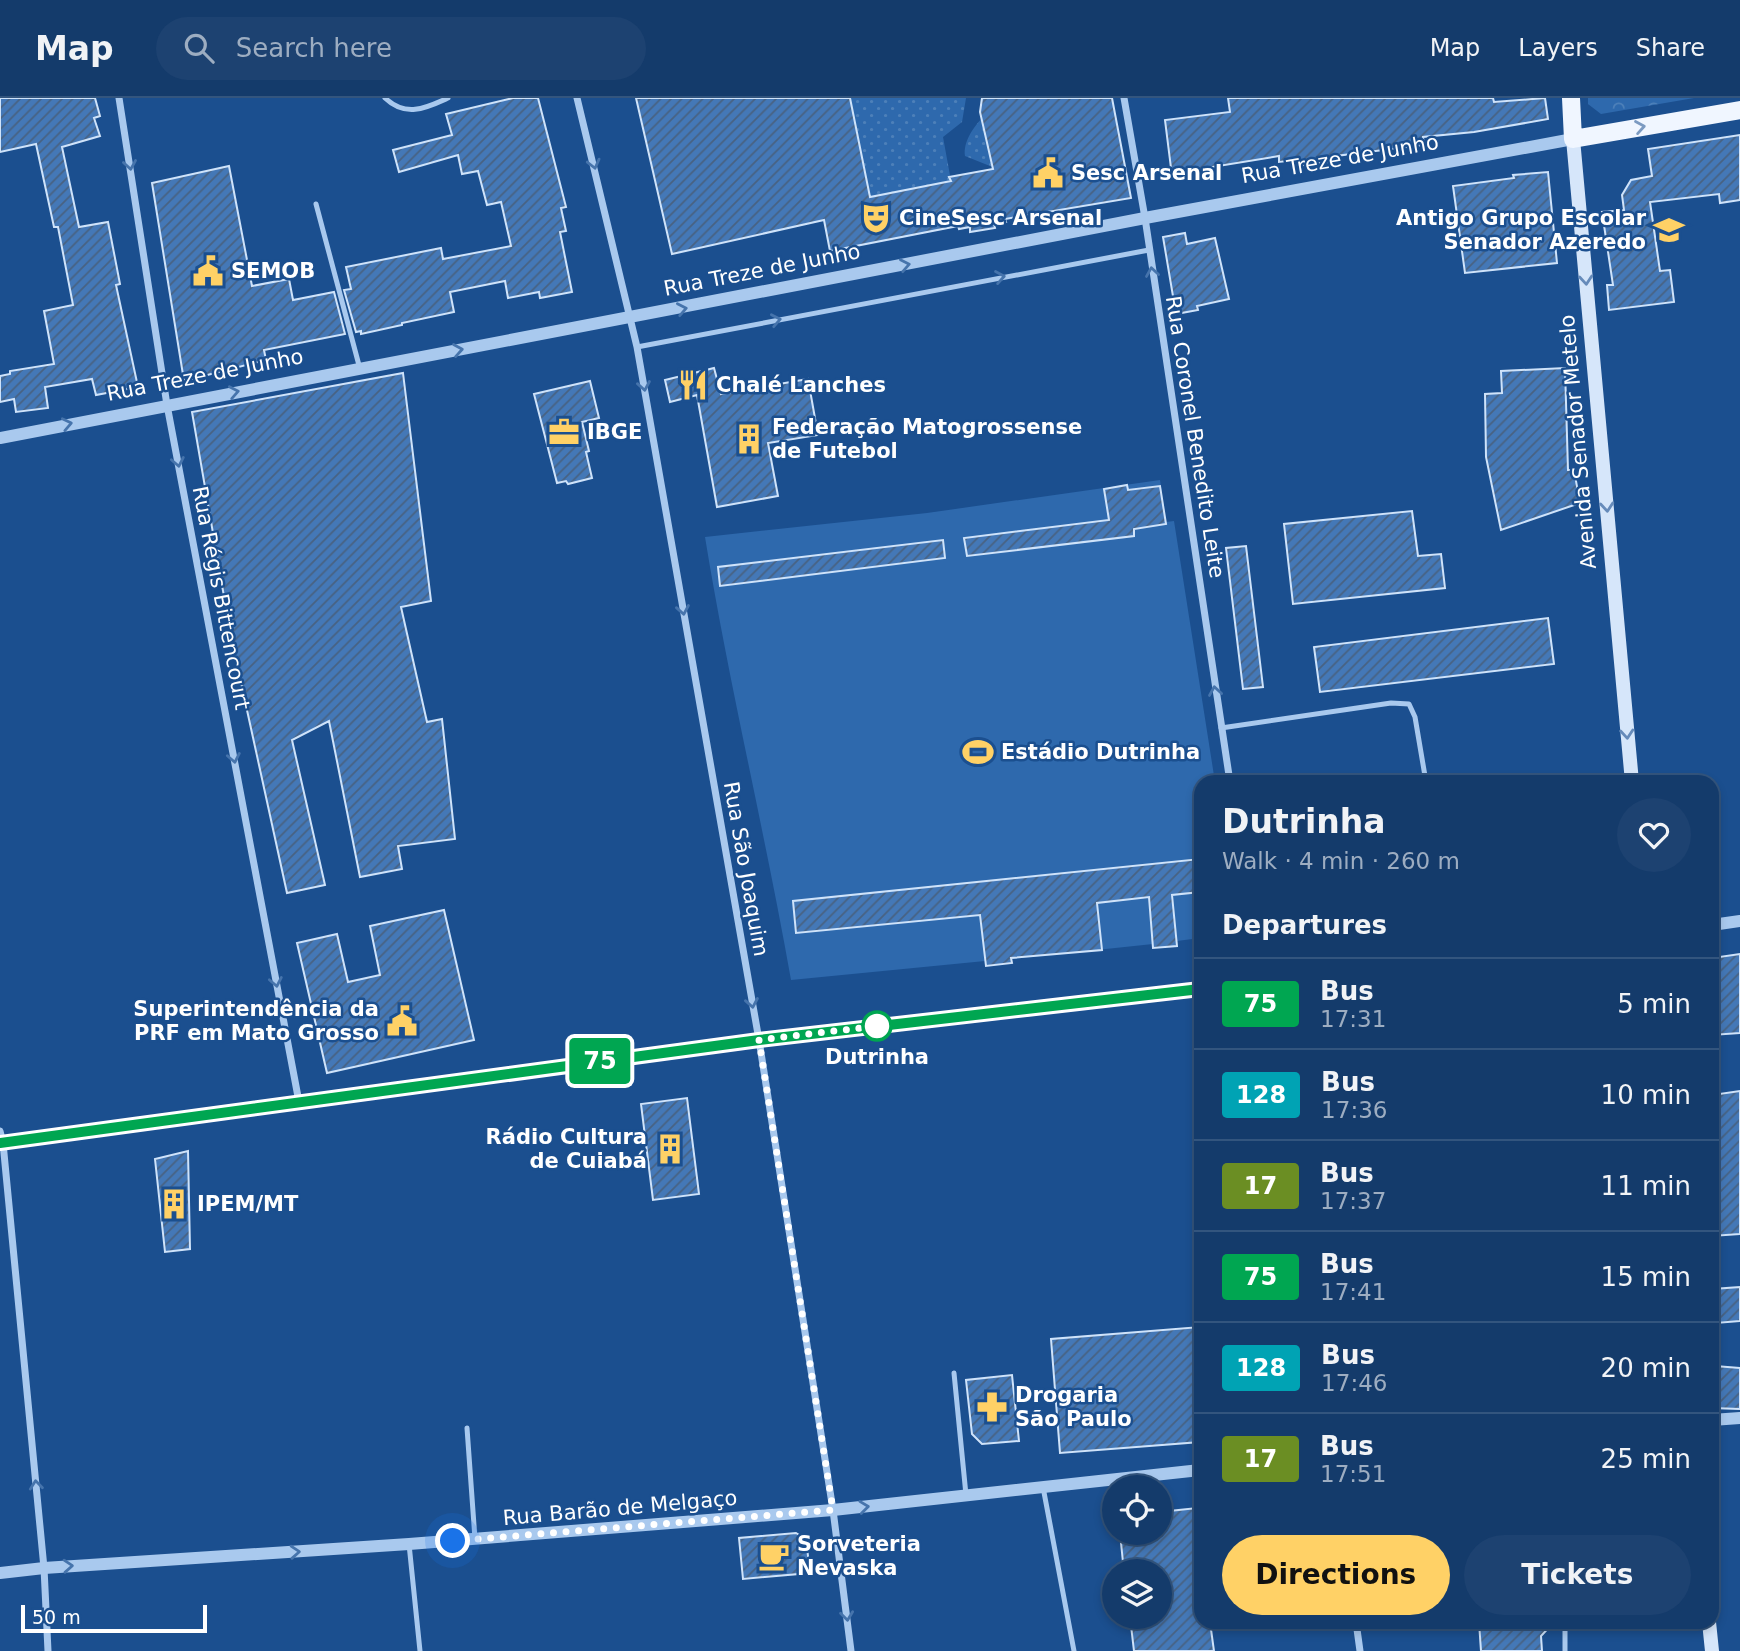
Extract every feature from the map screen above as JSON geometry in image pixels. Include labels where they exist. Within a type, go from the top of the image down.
[{"type":"main road","name":"Avenida Senador Metelo","points":[[1571,98],[1631,775]]},
{"type":"main road","name":"Rua Treze de Junho","points":[[1573,139],[1740,110]]},
{"type":"main road","points":[[1710,1629],[1712,1651]]},
{"type":"street","name":"Rua Régis Bittencourt","points":[[119,98],[167,405],[299,1102]]},
{"type":"street","name":"Rua São Joaquim","points":[[577,98],[632,318],[759,1040],[833,1510],[851,1651]]},
{"type":"street","name":"Rua Coronel Benedito Leite","points":[[1124,98],[1145,218],[1229,775]]},
{"type":"street","name":"Rua Treze de Junho","points":[[0,438],[1145,218],[1573,139]]},
{"type":"street","points":[[1719,924],[1740,921]]},
{"type":"street","points":[[48,1651],[44,1568],[1,1139],[759,1040],[1194,990]]},
{"type":"street","points":[[1719,1420],[1740,1418]]},
{"type":"street","name":"Rua Barão de Melgaço","points":[[0,1573],[833,1510],[1194,1471]]},
{"type":"street","points":[[1357,1629],[1360,1651]]},
{"type":"lane","points":[[385,98],[394,106],[410,110],[425,108],[448,98]]},
{"type":"lane","points":[[316,204],[360,369]]},
{"type":"lane","points":[[637,347],[1149,250]]},
{"type":"lane","points":[[1221,728],[1391,703],[1409,704],[1415,717],[1425,775]]},
{"type":"lane","points":[[954,1373],[966,1495]]},
{"type":"lane","points":[[467,1428],[475,1539]]},
{"type":"lane","points":[[1043,1487],[1074,1651]]},
{"type":"lane","points":[[409,1544],[420,1651]]},
{"type":"lane","points":[[1565,1629],[1566,1651]]},
{"type":"green space","points":[[850,98],[966,98],[962,122],[943,137],[951,181],[870,197]]},
{"type":"green space","points":[[1588,98],[1694,98],[1601,114],[1588,104]]},
{"type":"green space","points":[[982,118],[995,168],[965,156],[967,140]]},
{"type":"green space","name":"Estádio Dutrinha","points":[[1160,480],[1166,522],[1174,521],[1214,775],[1194,775],[1194,939],[1177,941],[1177,946],[1154,948],[1153,944],[1012,959],[1012,963],[986,966],[985,961],[791,980],[705,537],[927,513]]},
{"type":"building","points":[[0,98],[95,98],[100,116],[94,118],[100,136],[62,147],[79,227],[108,222],[120,284],[116,285],[138,387],[96,395],[92,379],[45,387],[48,408],[16,412],[14,399],[0,402],[0,376],[10,374],[10,371],[54,364],[44,311],[73,305],[58,227],[54,227],[36,144],[0,152]]},
{"type":"building","points":[[513,98],[538,98],[566,207],[561,208],[566,231],[560,232],[572,292],[540,298],[539,292],[508,298],[505,281],[450,292],[454,312],[361,334],[361,331],[356,332],[344,290],[351,289],[346,267],[441,248],[443,259],[511,246],[501,202],[487,205],[478,171],[462,174],[458,155],[399,172],[393,150],[452,135],[446,114]]},
{"type":"building","points":[[636,98],[850,98],[870,197],[951,181],[949,177],[993,169],[980,112],[982,98],[1112,98],[1131,198],[1005,219],[1006,222],[994,224],[995,228],[970,232],[970,227],[959,229],[958,226],[830,251],[824,220],[672,254]]},
{"type":"building","points":[[1228,98],[1493,98],[1494,102],[1545,98],[1548,119],[1474,132],[1423,137],[1424,145],[1336,156],[1336,161],[1297,166],[1296,160],[1279,162],[1279,156],[1212,167],[1213,171],[1172,176],[1165,120],[1230,112]]},
{"type":"building","points":[[1740,135],[1740,200],[1720,203],[1719,194],[1650,202],[1660,271],[1670,270],[1674,302],[1609,310],[1607,285],[1613,285],[1602,212],[1624,210],[1622,195],[1631,180],[1652,176],[1648,149]]},
{"type":"building","name":"SEMOB","points":[[229,166],[252,286],[289,279],[293,300],[334,292],[345,334],[264,350],[266,360],[184,381],[152,183]]},
{"type":"building","points":[[1548,172],[1557,263],[1465,273],[1453,186],[1514,178],[1513,175]]},
{"type":"building","points":[[1185,233],[1187,244],[1215,238],[1229,299],[1197,306],[1198,310],[1176,314],[1163,237]]},
{"type":"building","name":"Federação Matogrossense de Futebol","points":[[714,368],[721,394],[808,379],[818,435],[768,443],[778,496],[717,507],[697,395],[670,402],[665,380]]},
{"type":"building","points":[[1565,368],[1568,470],[1574,470],[1580,503],[1501,530],[1486,457],[1485,394],[1502,393],[1501,371]]},
{"type":"building","points":[[403,373],[431,601],[401,607],[427,722],[442,719],[455,839],[398,846],[402,869],[360,877],[329,721],[292,740],[325,885],[287,893],[231,637],[192,412]]},
{"type":"building","name":"IBGE","points":[[590,381],[599,418],[582,422],[592,478],[568,484],[566,481],[557,483],[534,394]]},
{"type":"building","points":[[1127,485],[1128,490],[1160,486],[1166,524],[1134,529],[1134,536],[967,556],[964,538],[1109,520],[1104,489]]},
{"type":"building","points":[[1412,511],[1418,556],[1441,554],[1445,588],[1293,604],[1284,524]]},
{"type":"building","points":[[943,540],[945,558],[720,586],[718,567]]},
{"type":"building","points":[[1246,546],[1263,687],[1243,689],[1226,548]]},
{"type":"building","points":[[1548,618],[1554,664],[1320,692],[1314,647]]},
{"type":"building","points":[[1194,860],[1194,893],[1172,895],[1177,946],[1153,948],[1149,897],[1097,903],[1102,950],[1011,958],[1012,963],[986,966],[980,915],[796,933],[793,901]]},
{"type":"building","points":[[444,910],[474,1040],[327,1073],[297,943],[337,934],[348,982],[380,975],[370,926]]},
{"type":"building","points":[[1740,954],[1740,1033],[1719,1034],[1719,957]]},
{"type":"building","points":[[1740,1091],[1740,1234],[1719,1236],[1719,1094]]},
{"type":"building","name":"Rádio Cultura de Cuiabá","points":[[687,1098],[699,1194],[653,1200],[641,1104]]},
{"type":"building","name":"IPEM/MT","points":[[188,1151],[190,1249],[165,1252],[155,1159]]},
{"type":"building","points":[[1740,1287],[1740,1321],[1719,1323],[1719,1289]]},
{"type":"building","points":[[1194,1327],[1194,1442],[1060,1453],[1051,1339]]},
{"type":"building","points":[[1719,1366],[1740,1368],[1740,1409],[1719,1408]]},
{"type":"building","name":"Drogaria São Paulo","points":[[1012,1375],[1019,1441],[982,1444],[972,1434],[966,1380]]},
{"type":"building","points":[[1194,1508],[1194,1629],[1211,1629],[1214,1651],[1134,1651],[1131,1629],[1172,1629],[1172,1559],[1123,1559],[1121,1545],[1172,1545],[1172,1511]]},
{"type":"building","name":"Sorveteria Nevaska","points":[[796,1533],[806,1539],[810,1573],[743,1579],[739,1538]]},
{"type":"building","points":[[1479,1629],[1548,1629],[1541,1636],[1542,1651],[1481,1651]]},
{"type":"bus line","name":"75","points":[[0,1143],[759,1040],[1194,990]]},
{"type":"place","name":"Sesc Arsenal","points":[[1048,173]]},
{"type":"place","name":"CineSesc Arsenal","points":[[876,218]]},
{"type":"place","name":"Antigo Grupo Escolar Senador Azeredo","points":[[1669,230]]},
{"type":"place","name":"SEMOB","points":[[208,271]]},
{"type":"place","name":"Chalé Lanches","points":[[693,385]]},
{"type":"place","name":"IBGE","points":[[564,432]]},
{"type":"place","name":"Federação Matogrossense de Futebol","points":[[749,439]]},
{"type":"place","name":"Estádio Dutrinha","points":[[978,752]]},
{"type":"place","name":"Superintendência da PRF em Mato Grosso","points":[[402,1021]]},
{"type":"place","name":"Dutrinha","points":[[877,1026]]},
{"type":"place","name":"Rádio Cultura de Cuiabá","points":[[670,1149]]},
{"type":"place","name":"IPEM/MT","points":[[174,1204]]},
{"type":"place","name":"Drogaria São Paulo","points":[[992,1407]]},
{"type":"place","name":"Sorveteria Nevaska","points":[[774,1556]]},
{"type":"route","points":[[453,1541],[833,1510],[759,1040],[877,1026]]}]
